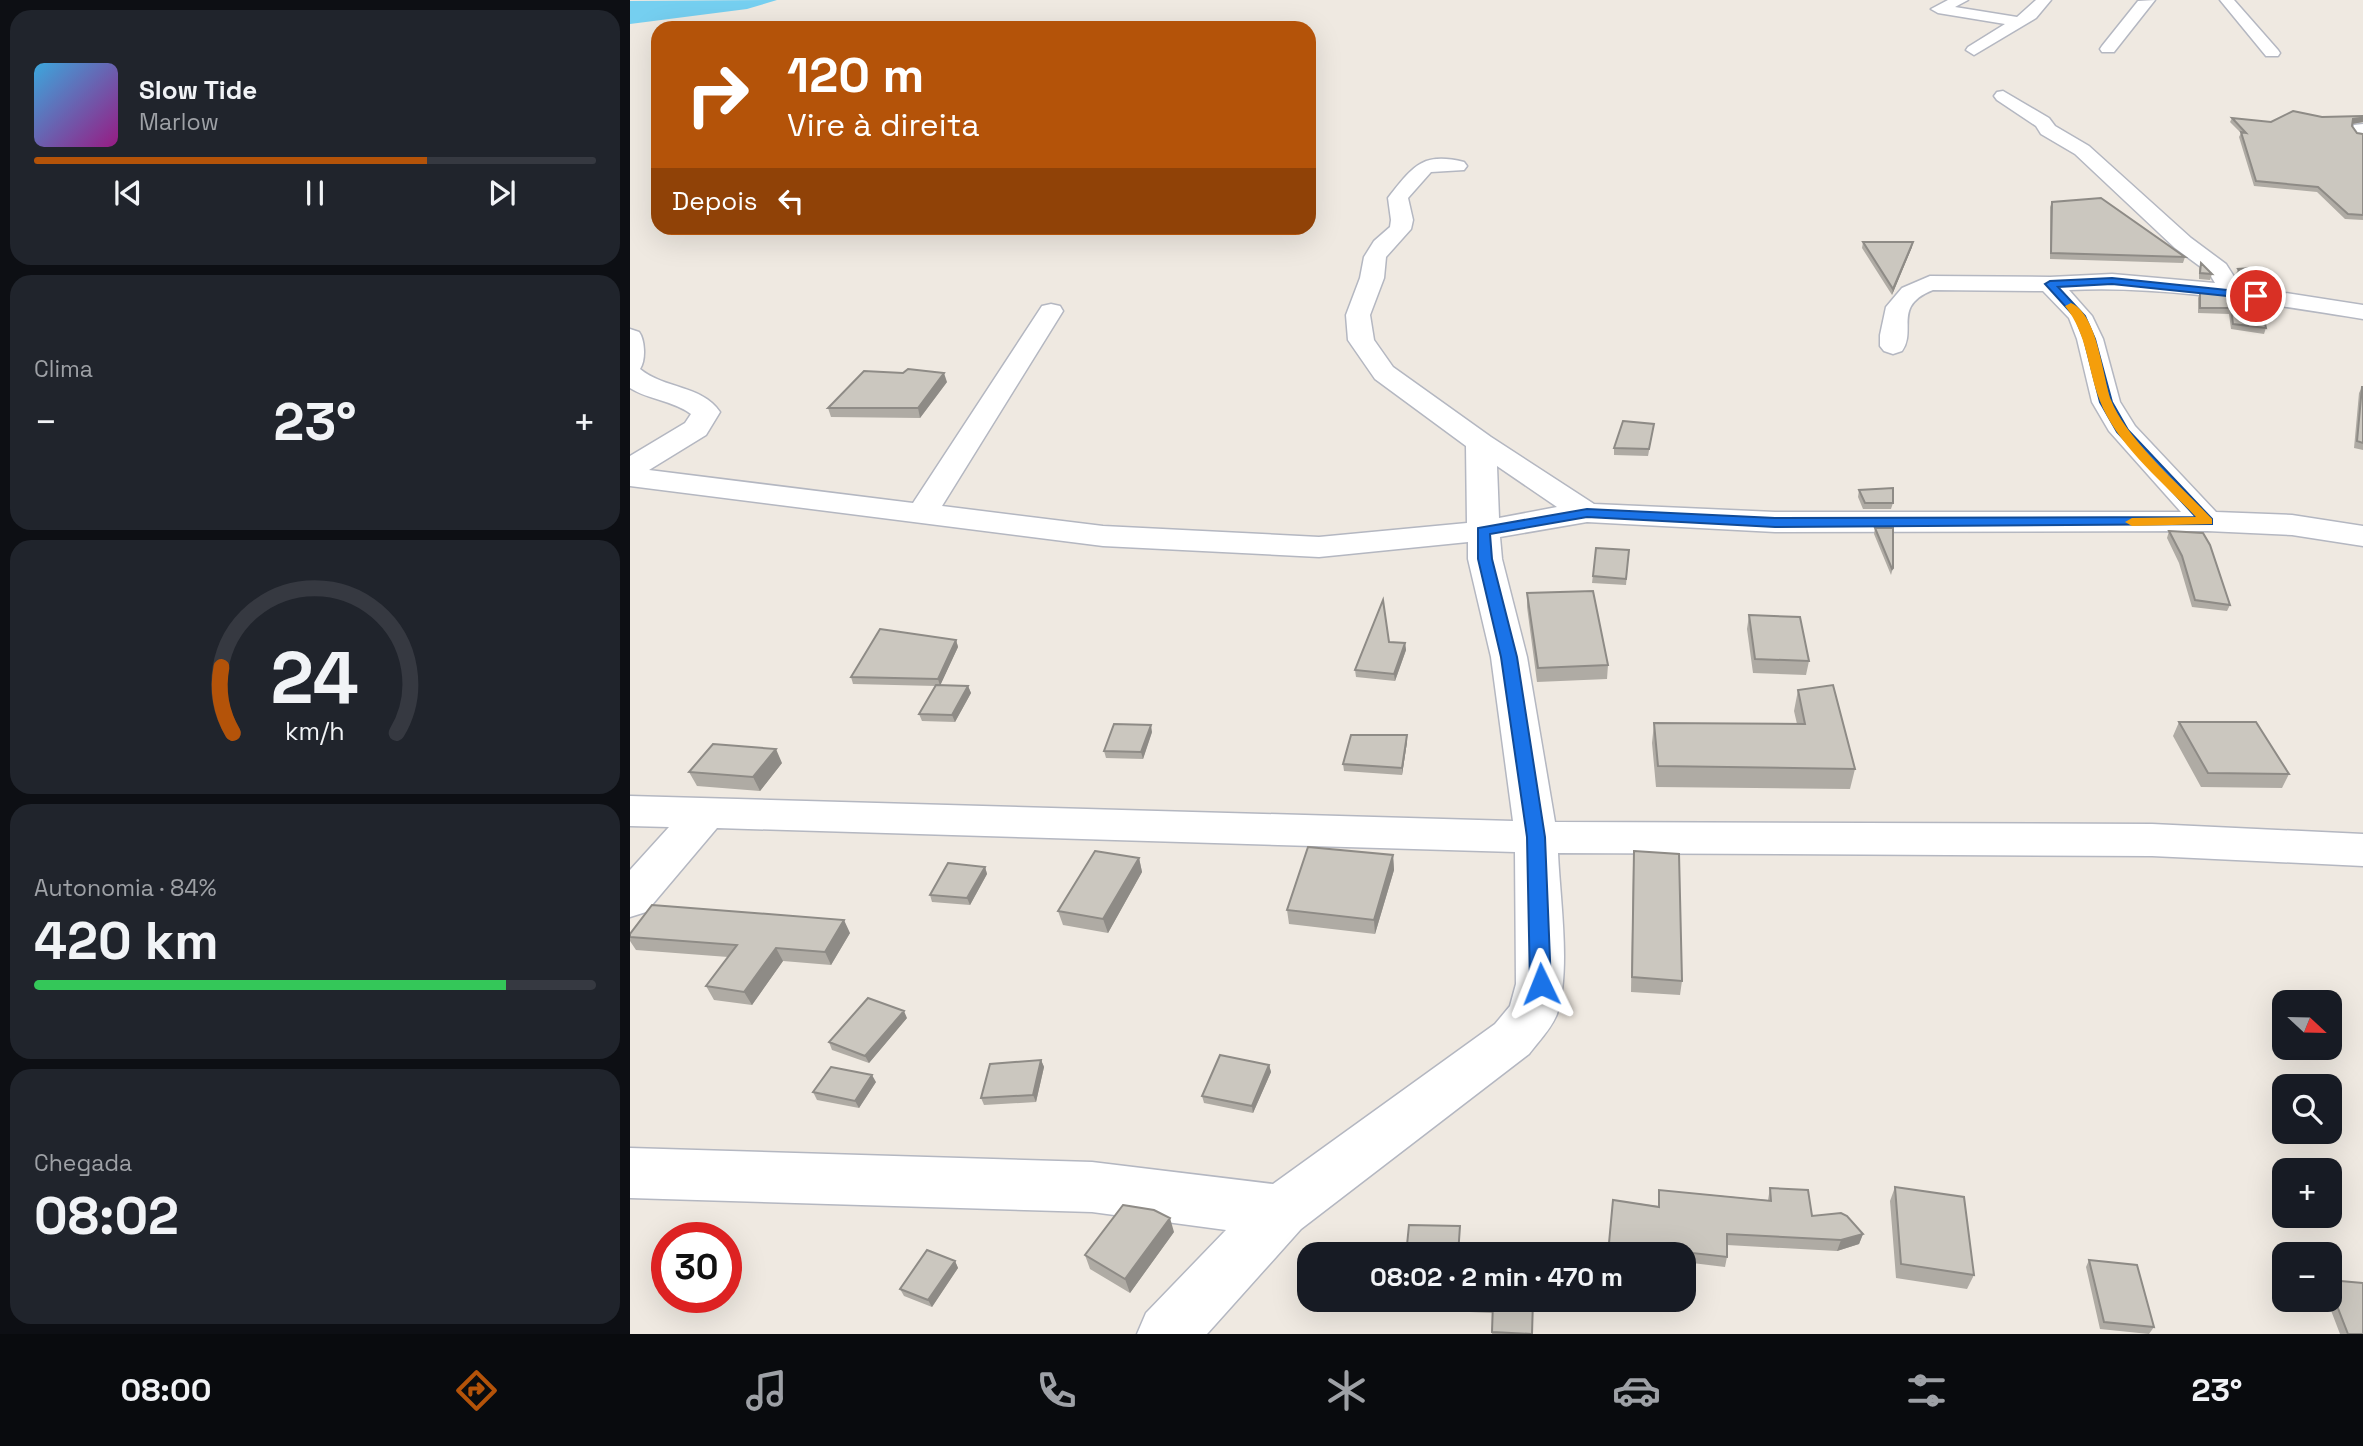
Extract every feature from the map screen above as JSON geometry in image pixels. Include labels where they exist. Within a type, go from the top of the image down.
[{"type":"street","points":[[1961,0],[1938,9],[2020,22]]},
{"type":"street","points":[[1975,50],[2031,15],[2045,0]]},
{"type":"street","points":[[2108,49],[2132,20],[2140,5],[2148,0]]},
{"type":"street","points":[[2227,0],[2272,53]]},
{"type":"street","points":[[2003,96],[2081,150],[2183,243],[2218,269],[2232,292]]},
{"type":"street","points":[[1457,166],[1427,166],[1420,170],[1398,198],[1402,220],[1400,229],[1382,246],[1375,257],[1372,278],[1358,314],[1361,340],[1384,373],[1481,443],[1587,513]]},
{"type":"street","points":[[1893,346],[1892,323],[1902,300],[1914,287],[1930,282],[2050,284],[2112,281],[2232,292],[2363,312]]},
{"type":"street","points":[[2050,284],[2080,316],[2090,339],[2106,402],[2123,432],[2207,522]]},
{"type":"street","points":[[922,513],[1051,311]]},
{"type":"street","points":[[630,337],[630,365]]},
{"type":"street","points":[[630,374],[657,393],[686,399],[706,412],[696,429],[630,469]]},
{"type":"street","points":[[1167,1334],[1281,1211],[1512,1039],[1532,1015],[1541,984],[1536,837],[1509,657],[1485,559],[1481,443]]},
{"type":"street","points":[[630,477],[1103,536],[1250,545],[1319,547],[1483,531],[1587,513],[1775,523],[2207,522],[2292,526],[2363,536]]},
{"type":"street","points":[[630,811],[1536,837],[2152,840],[2363,849]]},
{"type":"street","points":[[630,900],[707,812]]},
{"type":"street","points":[[630,1173],[1092,1187],[1281,1211]]},
{"type":"water","points":[[777,0],[747,9],[630,24],[630,1]]},
{"type":"building","points":[[2293,111],[2322,117],[2363,116],[2353,119],[2352,126],[2357,133],[2363,134],[2363,215],[2348,214],[2318,187],[2256,181],[2241,132],[2246,133],[2232,118],[2271,122]]},
{"type":"building","points":[[2101,198],[2185,257],[2051,253],[2052,202]]},
{"type":"building","points":[[1863,242],[1913,242],[1893,289]]},
{"type":"building","points":[[2201,263],[2212,274],[2200,273]]},
{"type":"building","points":[[2253,268],[2256,280],[2244,278],[2238,269]]},
{"type":"building","points":[[2200,292],[2260,300],[2266,328],[2233,324],[2231,308],[2200,308]]},
{"type":"building","points":[[908,369],[944,373],[918,408],[828,408],[864,371],[903,373]]},
{"type":"building","points":[[2363,387],[2363,443],[2357,441]]},
{"type":"building","points":[[1623,421],[1654,424],[1649,449],[1614,448]]},
{"type":"building","points":[[1893,488],[1893,503],[1865,503],[1859,490]]},
{"type":"building","points":[[1875,528],[1893,528],[1892,569]]},
{"type":"building","points":[[2169,531],[2203,533],[2210,545],[2230,605],[2195,600],[2182,556]]},
{"type":"building","points":[[1596,548],[1629,550],[1626,579],[1593,576]]},
{"type":"building","points":[[1593,591],[1608,665],[1538,668],[1527,593]]},
{"type":"building","points":[[1383,600],[1389,642],[1405,643],[1394,674],[1355,670]]},
{"type":"building","points":[[1749,615],[1800,617],[1809,661],[1755,659]]},
{"type":"building","points":[[880,629],[956,640],[938,679],[851,677]]},
{"type":"building","points":[[936,685],[968,686],[952,715],[919,714]]},
{"type":"building","points":[[1833,685],[1855,769],[1658,766],[1654,723],[1805,724],[1798,690]]},
{"type":"building","points":[[2179,722],[2256,722],[2289,774],[2208,773]]},
{"type":"building","points":[[1114,724],[1151,725],[1141,752],[1104,751]]},
{"type":"building","points":[[1351,735],[1407,735],[1402,768],[1343,764]]},
{"type":"building","points":[[713,744],[776,749],[753,777],[689,772]]},
{"type":"building","points":[[1308,847],[1393,855],[1374,920],[1287,910]]},
{"type":"building","points":[[1095,851],[1139,858],[1103,919],[1058,911]]},
{"type":"building","points":[[1634,851],[1679,854],[1682,981],[1632,977]]},
{"type":"building","points":[[948,863],[985,867],[967,898],[930,895]]},
{"type":"building","points":[[652,905],[844,920],[825,952],[776,948],[744,992],[706,986],[737,945],[630,937]]},
{"type":"building","points":[[868,998],[904,1011],[865,1056],[829,1042]]},
{"type":"building","points":[[1220,1055],[1269,1065],[1252,1106],[1202,1096]]},
{"type":"building","points":[[1041,1060],[1033,1095],[981,1098],[990,1064]]},
{"type":"building","points":[[831,1067],[872,1075],[855,1101],[813,1092]]},
{"type":"building","points":[[1895,1187],[1964,1197],[1974,1275],[1901,1264]]},
{"type":"building","points":[[1770,1188],[1808,1190],[1812,1216],[1841,1213],[1863,1234],[1841,1240],[1727,1234],[1727,1257],[1696,1253],[1696,1242],[1609,1242],[1613,1200],[1659,1207],[1659,1190],[1771,1201]]},
{"type":"building","points":[[1123,1205],[1154,1210],[1170,1218],[1125,1279],[1085,1255]]},
{"type":"building","points":[[1409,1225],[1460,1226],[1459,1242],[1407,1242]]},
{"type":"building","points":[[927,1250],[955,1261],[928,1300],[900,1289]]},
{"type":"building","points":[[2089,1260],[2137,1265],[2154,1327],[2104,1322]]},
{"type":"building","points":[[2342,1281],[2363,1283],[2363,1334],[2348,1334],[2339,1312],[2342,1312]]},
{"type":"building","points":[[1493,1312],[1533,1312],[1532,1334],[1492,1332]]},
{"type":"slow traffic","points":[[2071,306],[2080,316],[2090,339],[2106,402],[2123,432],[2207,522],[2132,522]]},
{"type":"route","points":[[1541,984],[1536,837],[1509,657],[1485,559],[1483,531],[1587,513],[1775,523],[2207,522],[2123,432],[2106,402],[2090,339],[2080,316],[2050,284],[2112,281],[2256,296]]}]
